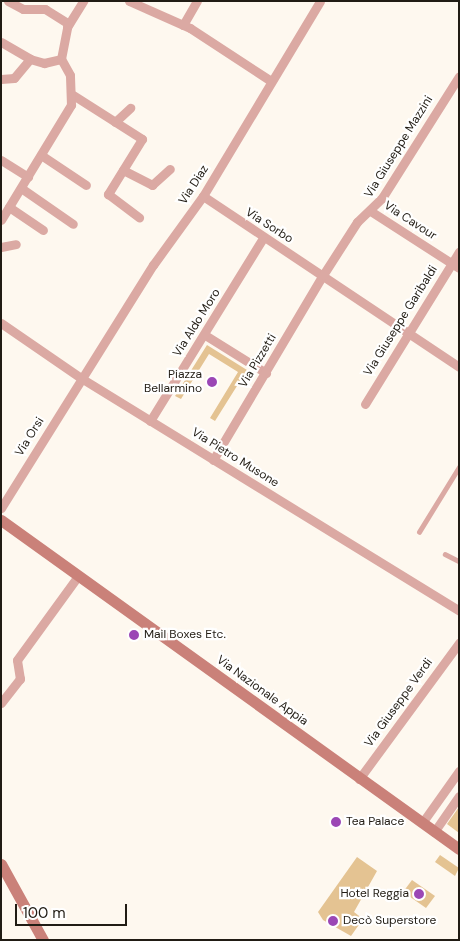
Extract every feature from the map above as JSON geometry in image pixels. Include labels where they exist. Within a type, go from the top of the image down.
[{"type":"main road","name":"Via Nazionale Appia","points":[[1,520],[459,850]]},
{"type":"main road","points":[[1,864],[42,940]]},
{"type":"street","points":[[8,1],[23,9],[45,9],[69,24]]},
{"type":"street","points":[[1,220],[41,155],[73,95],[69,70],[61,59],[69,24],[83,1]]},
{"type":"street","points":[[129,1],[182,25],[271,81]]},
{"type":"street","points":[[182,25],[197,1]]},
{"type":"street","name":"Via Diaz","points":[[81,378],[203,196],[320,1]]},
{"type":"street","points":[[1,42],[30,59],[44,63],[61,59]]},
{"type":"street","points":[[1,79],[14,78],[30,59]]},
{"type":"street","name":"Via Giuseppe Mazzini","points":[[323,275],[358,222],[372,212],[459,76]]},
{"type":"street","points":[[73,95],[142,139],[108,194],[139,217]]},
{"type":"street","points":[[115,122],[130,108]]},
{"type":"street","points":[[41,155],[86,185]]},
{"type":"street","points":[[1,160],[28,177]]},
{"type":"street","points":[[123,170],[152,185],[170,169]]},
{"type":"street","points":[[21,188],[73,224]]},
{"type":"street","name":"Via Sorbo","points":[[203,196],[263,238],[323,275],[459,367]]},
{"type":"street","points":[[9,207],[43,230]]},
{"type":"street","name":"Via Cavour","points":[[372,212],[455,266]]},
{"type":"street","name":"Via Aldo Moro","points":[[150,421],[205,335],[263,238]]},
{"type":"street","points":[[1,248],[16,244]]},
{"type":"street","name":"Via Giuseppe Garibaldi","points":[[365,404],[409,333],[455,266],[459,252]]},
{"type":"street","name":"Via Pizzetti","points":[[213,460],[323,275]]},
{"type":"street","name":"Via Pietro Musone","points":[[1,323],[81,378],[459,610]]},
{"type":"street","points":[[205,335],[266,373]]},
{"type":"street","name":"Via Orsi","points":[[1,508],[81,378]]},
{"type":"street","points":[[1,703],[20,679],[18,660],[78,576]]},
{"type":"street","name":"Via Giuseppe Verdi","points":[[360,779],[459,643]]},
{"type":"street","points":[[422,823],[459,771]]},
{"type":"street","points":[[434,832],[459,796]]},
{"type":"lane","points":[[419,532],[459,467]]},
{"type":"lane","points":[[445,554],[459,562]]},
{"type":"building","points":[[207,345],[247,370],[215,421],[210,418],[238,372],[209,354],[181,399],[175,396]]},
{"type":"building","points":[[459,807],[459,833],[447,824]]},
{"type":"building","points":[[440,855],[459,868],[455,876],[435,862]]},
{"type":"building","points":[[357,857],[377,871],[354,912],[363,919],[351,936],[323,920],[318,912]]},
{"type":"building","name":"Hotel Reggia","points":[[412,880],[435,896],[426,908],[403,892]]},
{"type":"place","name":"Piazza Bellarmino","points":[[212,382]]},
{"type":"place","name":"Mail Boxes Etc.","points":[[134,635]]},
{"type":"place","name":"Tea Palace","points":[[336,822]]},
{"type":"place","name":"Hotel Reggia","points":[[419,894]]},
{"type":"place","name":"Decò Superstore","points":[[333,921]]}]
